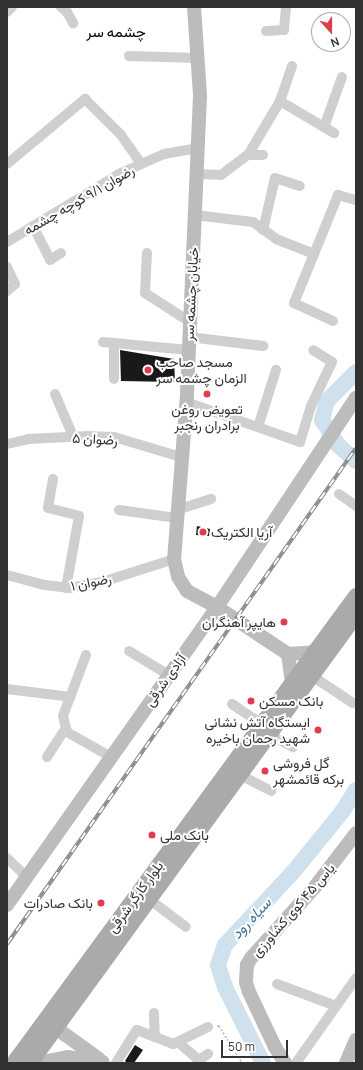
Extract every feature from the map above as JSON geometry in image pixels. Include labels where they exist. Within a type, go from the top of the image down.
[{"type":"main road","name":"بلوار کارگر شرقی","points":[[30,1063],[149,899],[202,817],[240,774],[292,683],[356,596]]},
{"type":"main road","name":"بلوار کارگر شرقی","points":[[14,1063],[202,817],[266,730],[312,676],[355,618]]},
{"type":"street","points":[[7,12],[12,7]]},
{"type":"street","points":[[61,7],[67,12],[73,23]]},
{"type":"street","points":[[266,31],[284,30],[286,7]]},
{"type":"street","name":"خیابان چشمه سر","points":[[198,8],[200,96],[198,148],[186,402],[174,559],[178,578],[187,591],[217,607],[288,654]]},
{"type":"street","points":[[129,56],[198,58]]},
{"type":"street","points":[[196,174],[221,175],[248,156],[280,101],[292,66]]},
{"type":"street","points":[[324,127],[342,77]]},
{"type":"street","points":[[7,164],[85,99],[121,136],[141,164]]},
{"type":"street","points":[[280,101],[334,133]]},
{"type":"street","name":"رضوان ۹/۱ کوچه چشمه","points":[[7,242],[121,173],[164,154],[198,148]]},
{"type":"street","points":[[248,156],[263,156]]},
{"type":"street","points":[[264,230],[276,178],[300,186]]},
{"type":"street","points":[[333,321],[294,303],[338,195],[356,200]]},
{"type":"street","points":[[195,215],[253,222],[276,239],[314,254]]},
{"type":"street","points":[[33,226],[50,260],[61,253]]},
{"type":"street","points":[[147,253],[145,293],[190,322]]},
{"type":"street","points":[[7,267],[15,284],[7,291]]},
{"type":"street","points":[[103,342],[263,346]]},
{"type":"street","points":[[114,343],[114,379]]},
{"type":"street","points":[[186,402],[300,442],[311,406],[332,362],[313,350]]},
{"type":"street","points":[[258,427],[276,370]]},
{"type":"street","points":[[55,394],[73,436]]},
{"type":"street","name":"آزادی شرقی","points":[[7,905],[217,607],[356,398]]},
{"type":"street","name":"رضوان ۵","points":[[7,444],[28,439],[73,436],[114,437],[181,457]]},
{"type":"street","points":[[53,479],[48,508],[79,516],[66,588]]},
{"type":"street","points":[[339,494],[356,506]]},
{"type":"street","points":[[119,510],[177,514],[211,499]]},
{"type":"street","name":"رضوان ۱","points":[[7,576],[45,585],[66,588],[102,582],[174,559]]},
{"type":"street","points":[[130,651],[169,675]]},
{"type":"street","points":[[292,683],[288,654],[315,652]]},
{"type":"street","points":[[86,655],[63,716],[67,732],[111,757]]},
{"type":"street","points":[[312,676],[353,703]]},
{"type":"street","points":[[7,689],[71,697]]},
{"type":"street","points":[[232,704],[266,730],[293,747]]},
{"type":"street","points":[[47,758],[66,728]]},
{"type":"street","points":[[240,774],[271,791]]},
{"type":"street","name":"یاس ۴۵ کوی کشاورزی","points":[[285,1063],[275,1047],[249,992],[246,972],[247,965],[251,958],[314,888],[356,833]]},
{"type":"street","points":[[7,858],[26,877]]},
{"type":"street","points":[[149,899],[186,927]]},
{"type":"street","points":[[296,1063],[356,978]]},
{"type":"street","points":[[277,984],[336,1006]]},
{"type":"street","points":[[154,1013],[155,1037]]},
{"type":"street","points":[[108,1063],[137,1030],[173,1044],[208,1026]]},
{"type":"street","points":[[56,1028],[108,1063]]},
{"type":"street","points":[[346,1063],[356,1040]]},
{"type":"street","points":[[178,1042],[198,1062],[208,1054]]},
{"type":"street","points":[[37,1063],[67,1057],[108,1063]]},
{"type":"path","points":[[208,1026],[219,1026],[242,1063]]},
{"type":"building","name":"مسجد صاحب الزمان چشمه سر","points":[[120,350],[174,359],[175,382],[121,381]]},
{"type":"building","name":"آریا الکتریک","points":[[197,526],[210,529],[209,536],[196,535]]},
{"type":"building","points":[[135,1045],[143,1050],[134,1063],[127,1063],[125,1061]]},
{"type":"waterway","name":"سیاه رود","points":[[356,372],[327,401],[322,420],[338,445],[356,461]]},
{"type":"waterway","name":"سیاه رود","points":[[263,1063],[225,987],[218,965],[225,945],[294,871],[342,812],[356,790]]},
{"type":"railway","points":[[7,944],[356,448]]},
{"type":"place","name":"مسجد صاحب الزمان چشمه سر","points":[[148,370]]},
{"type":"place","name":"تعویض روغن برادران رنجبر","points":[[207,394]]},
{"type":"place","name":"آریا الکتریک","points":[[203,532]]},
{"type":"place","name":"هایپر آهنگران","points":[[284,622]]},
{"type":"place","name":"بانک مسکن","points":[[251,701]]},
{"type":"place","name":"ایستگاه آتش نشانی شهید رحمان باخیره","points":[[318,730]]},
{"type":"place","name":"گل فروشی برکه قائمشهر","points":[[265,771]]},
{"type":"place","name":"بانک ملی","points":[[152,835]]},
{"type":"place","name":"بانک صادرات","points":[[101,903]]},
{"type":"district","name":"چشمه سر","points":[[116,32]]}]
